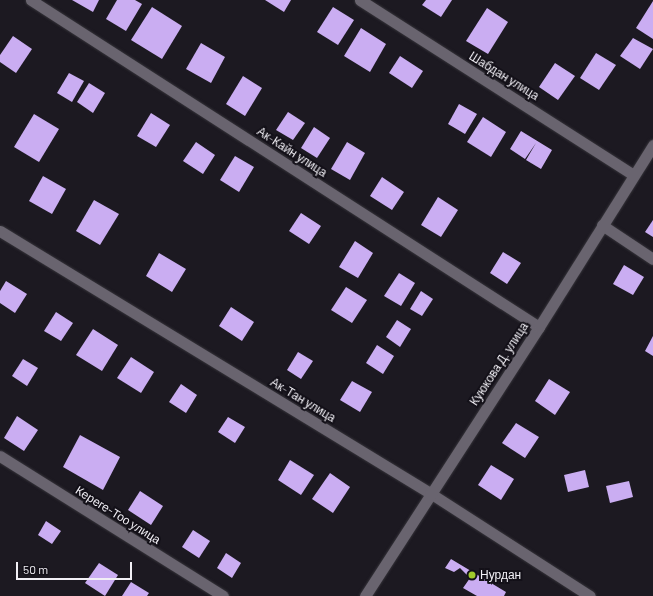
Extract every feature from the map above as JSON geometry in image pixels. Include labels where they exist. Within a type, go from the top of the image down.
[{"type":"street","name":"Ак-Кайн улица","points":[[31,0],[539,327]]},
{"type":"street","name":"Шабдан улица","points":[[360,0],[634,175]]},
{"type":"street","name":"Куюкова Д. улица","points":[[365,596],[430,493],[539,327],[653,145]]},
{"type":"street","points":[[602,225],[653,259]]},
{"type":"street","name":"Ак-Тан улица","points":[[0,231],[430,493],[590,596]]},
{"type":"street","name":"Кереге-Тоо улица","points":[[0,456],[223,596]]},
{"type":"building","points":[[72,0],[99,0],[93,12]]},
{"type":"building","points":[[117,0],[135,0],[142,4],[126,31],[106,19]]},
{"type":"building","points":[[265,0],[291,0],[284,12]]},
{"type":"building","points":[[426,0],[452,0],[441,17],[422,5]]},
{"type":"building","points":[[653,1],[653,39],[636,28]]},
{"type":"building","points":[[152,7],[182,26],[162,59],[131,40]]},
{"type":"building","points":[[333,7],[354,20],[338,45],[317,32]]},
{"type":"building","points":[[487,8],[508,22],[488,54],[466,41]]},
{"type":"building","points":[[361,28],[386,44],[370,72],[344,56]]},
{"type":"building","points":[[13,36],[32,49],[16,73],[0,62],[0,55]]},
{"type":"building","points":[[633,38],[653,49],[640,69],[620,56]]},
{"type":"building","points":[[201,43],[225,57],[211,83],[186,69]]},
{"type":"building","points":[[596,53],[616,65],[599,90],[580,78]]},
{"type":"building","points":[[400,56],[423,71],[412,88],[389,73]]},
{"type":"building","points":[[555,63],[575,76],[558,100],[539,87]]},
{"type":"building","points":[[69,73],[84,81],[72,102],[57,93]]},
{"type":"building","points":[[243,76],[262,88],[245,116],[226,104]]},
{"type":"building","points":[[89,83],[105,93],[93,113],[77,102]]},
{"type":"building","points":[[459,104],[477,114],[465,134],[448,124]]},
{"type":"building","points":[[288,112],[305,123],[293,140],[276,130]]},
{"type":"building","points":[[151,113],[170,125],[156,147],[137,136]]},
{"type":"building","points":[[34,114],[59,129],[39,162],[14,147]]},
{"type":"building","points":[[483,117],[506,132],[491,157],[467,142]]},
{"type":"building","points":[[314,127],[330,138],[317,158],[301,148]]},
{"type":"building","points":[[521,131],[552,150],[541,169],[526,160],[536,143],[525,159],[510,149]]},
{"type":"building","points":[[196,142],[215,155],[203,174],[183,161]]},
{"type":"building","points":[[347,142],[365,153],[350,180],[331,169]]},
{"type":"building","points":[[235,156],[254,167],[239,192],[220,180]]},
{"type":"building","points":[[43,176],[66,189],[52,214],[29,201]]},
{"type":"building","points":[[382,177],[404,192],[392,210],[370,196]]},
{"type":"building","points":[[438,197],[458,210],[441,237],[421,225]]},
{"type":"building","points":[[94,200],[119,214],[100,245],[76,231]]},
{"type":"building","points":[[301,213],[321,226],[309,244],[289,231]]},
{"type":"building","points":[[653,220],[653,237],[645,232]]},
{"type":"building","points":[[355,241],[373,253],[358,278],[339,267]]},
{"type":"building","points":[[503,252],[521,263],[507,284],[490,273]]},
{"type":"building","points":[[159,253],[186,269],[172,292],[146,276]]},
{"type":"building","points":[[624,265],[644,277],[633,295],[613,284]]},
{"type":"building","points":[[399,273],[415,283],[401,306],[384,296]]},
{"type":"building","points":[[6,281],[27,294],[15,313],[0,303],[0,291]]},
{"type":"building","points":[[346,287],[367,300],[352,323],[331,310]]},
{"type":"building","points":[[421,291],[433,299],[422,316],[410,309]]},
{"type":"building","points":[[231,307],[254,322],[242,341],[219,326]]},
{"type":"building","points":[[56,312],[73,323],[61,341],[44,331]]},
{"type":"building","points":[[397,320],[411,329],[400,347],[386,337]]},
{"type":"building","points":[[93,329],[118,345],[102,371],[76,355]]},
{"type":"building","points":[[653,336],[653,356],[645,351]]},
{"type":"building","points":[[377,345],[394,356],[383,374],[366,363]]},
{"type":"building","points":[[298,352],[313,361],[301,379],[287,370]]},
{"type":"building","points":[[131,357],[154,372],[141,393],[117,378]]},
{"type":"building","points":[[23,359],[38,368],[27,386],[12,376]]},
{"type":"building","points":[[549,379],[570,392],[555,415],[535,401]]},
{"type":"building","points":[[352,381],[372,392],[360,412],[340,400]]},
{"type":"building","points":[[181,384],[197,395],[186,413],[169,402]]},
{"type":"building","points":[[17,416],[38,430],[24,451],[4,438]]},
{"type":"building","points":[[228,417],[245,427],[235,443],[218,432]]},
{"type":"building","points":[[516,423],[539,437],[525,458],[502,443]]},
{"type":"building","points":[[80,435],[120,457],[103,490],[63,467]]},
{"type":"building","points":[[290,460],[314,475],[301,495],[278,480]]},
{"type":"building","points":[[491,465],[514,479],[501,500],[478,485]]},
{"type":"building","points":[[585,470],[589,487],[568,492],[564,475]]},
{"type":"building","points":[[330,473],[350,487],[333,513],[312,499]]},
{"type":"building","points":[[629,481],[633,497],[610,503],[606,486]]},
{"type":"building","points":[[140,491],[163,506],[151,525],[128,510]]},
{"type":"building","points":[[46,521],[61,531],[52,544],[38,535]]},
{"type":"building","points":[[193,530],[210,541],[199,558],[182,547]]},
{"type":"building","points":[[226,553],[241,563],[232,578],[217,568]]},
{"type":"building","name":"Нурдан","points":[[451,559],[506,592],[504,596],[477,596],[463,588],[470,578],[460,568],[454,572],[445,568]]},
{"type":"building","points":[[99,563],[118,575],[105,596],[85,583]]},
{"type":"building","points":[[131,582],[149,593],[147,596],[122,596]]},
{"type":"place","name":"Нурдан","points":[[472,575]]}]
